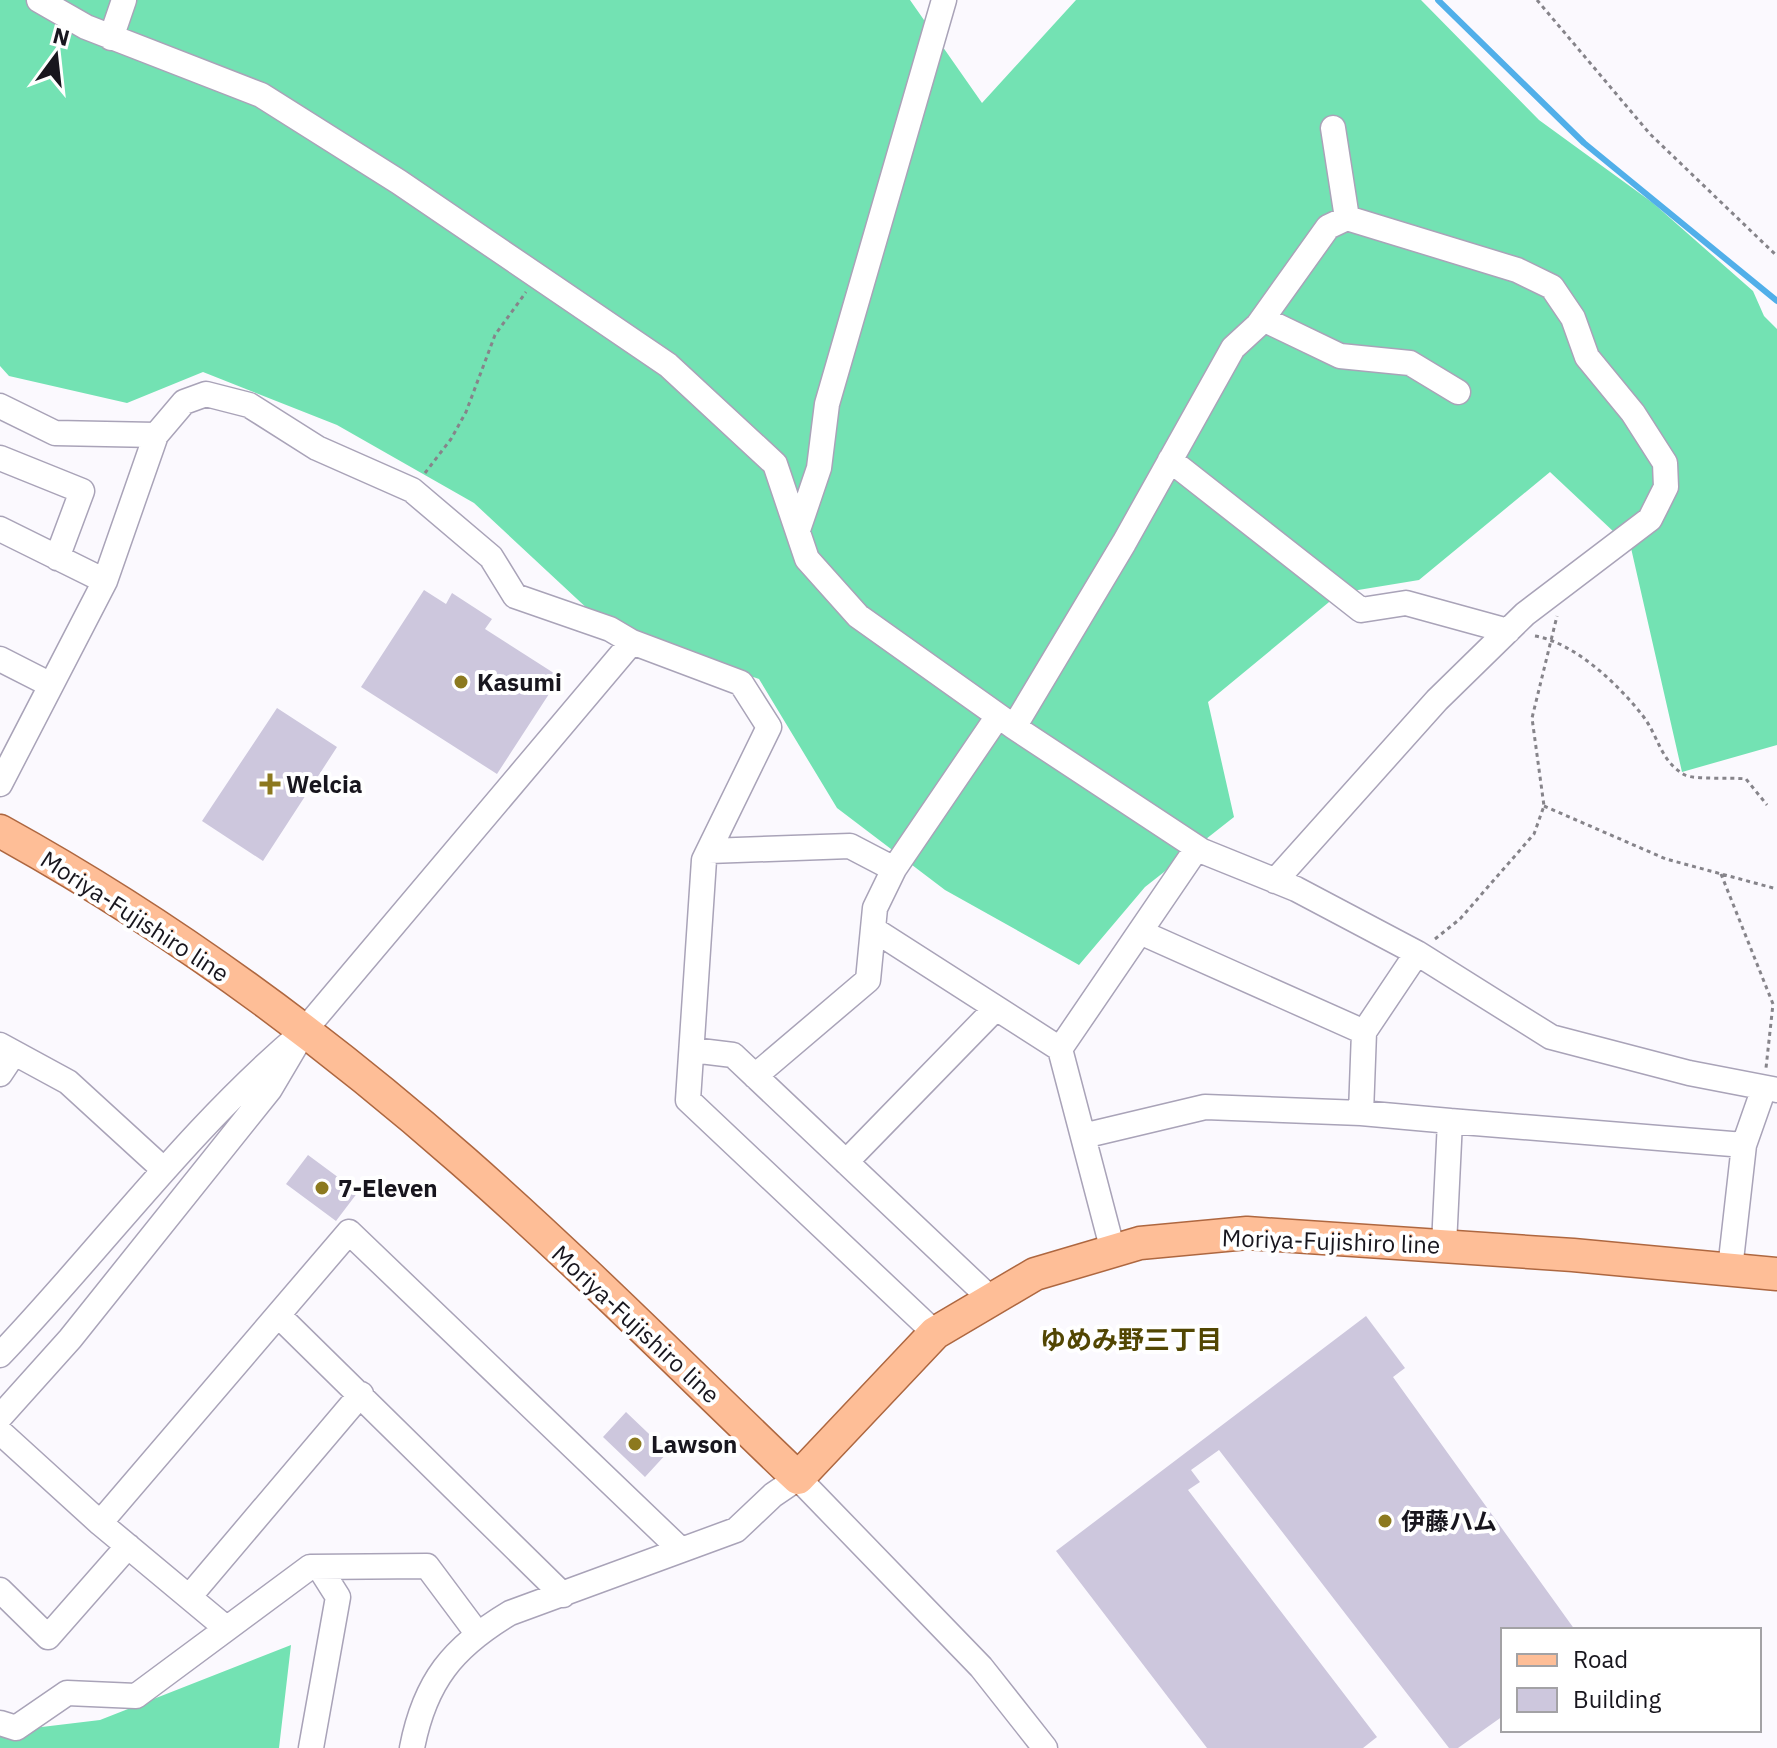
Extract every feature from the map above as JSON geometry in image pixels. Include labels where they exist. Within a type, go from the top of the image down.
[{"type":"main road","name":"Moriya-Fujishiro line","points":[[0,831],[110,895],[354,1070],[464,1161],[798,1478],[935,1333],[1035,1274],[1140,1243],[1247,1233],[1444,1245],[1777,1274]]},
{"type":"street","points":[[39,0],[111,38],[261,95],[399,182],[668,365],[775,464],[807,559],[858,616],[1006,722],[1197,848],[1275,881],[1417,953],[1551,1037],[1770,1089],[1744,1145],[1730,1269]]},
{"type":"street","points":[[111,38],[124,0]]},
{"type":"street","points":[[798,530],[819,468],[827,404],[944,0]]},
{"type":"street","points":[[1333,128],[1347,218]]},
{"type":"street","points":[[755,1076],[868,980],[875,908],[894,869],[1006,722],[1170,460],[1233,348],[1263,319],[1328,227],[1347,218],[1517,270],[1552,287],[1573,318],[1587,357],[1633,413],[1665,463],[1666,487],[1650,519],[1508,631],[1437,700],[1275,881]]},
{"type":"street","points":[[1263,319],[1340,356],[1410,363],[1458,392]]},
{"type":"street","points":[[0,784],[105,581],[156,435],[184,402],[206,394],[249,405],[317,448],[412,490],[491,557],[515,596],[610,629],[632,642],[741,683],[769,727],[704,860],[688,1100],[935,1333]]},
{"type":"street","points":[[0,406],[55,433],[156,435]]},
{"type":"street","points":[[0,458],[82,491],[57,558]]},
{"type":"street","points":[[1170,460],[1361,610],[1406,603],[1508,631]]},
{"type":"street","points":[[0,529],[105,581]]},
{"type":"street","points":[[0,1417],[70,1339],[270,1089],[303,1032],[632,642]]},
{"type":"street","points":[[0,659],[51,685]]},
{"type":"street","points":[[709,851],[850,846],[894,869]]},
{"type":"street","points":[[1060,1049],[1197,848]]},
{"type":"street","points":[[873,929],[1060,1049],[1113,1251]]},
{"type":"street","points":[[1140,932],[1364,1032]]},
{"type":"street","points":[[1361,1113],[1364,1032],[1417,953]]},
{"type":"street","points":[[846,1162],[996,1008]]},
{"type":"street","points":[[0,1355],[162,1168],[262,1066],[303,1032]]},
{"type":"street","points":[[0,1074],[7,1049],[68,1082],[162,1168]]},
{"type":"street","points":[[692,1050],[733,1055],[992,1300]]},
{"type":"street","points":[[1083,1136],[1205,1107],[1361,1113],[1744,1145]]},
{"type":"street","points":[[1444,1245],[1450,1121]]},
{"type":"street","points":[[100,1523],[349,1232],[681,1550]]},
{"type":"street","points":[[278,1315],[563,1595]]},
{"type":"street","points":[[189,1597],[361,1394]]},
{"type":"street","points":[[0,1432],[100,1523],[226,1628]]},
{"type":"street","points":[[412,1748],[423,1703],[461,1647],[477,1633],[510,1613],[736,1530],[773,1495],[798,1478],[981,1667],[1045,1748]]},
{"type":"street","points":[[0,1590],[48,1637],[128,1546]]},
{"type":"street","points":[[0,1723],[16,1728],[67,1693],[136,1696],[310,1567],[427,1566],[477,1633]]},
{"type":"street","points":[[311,1748],[338,1597],[319,1567]]},
{"type":"path","points":[[1537,0],[1650,134],[1777,256]]},
{"type":"path","points":[[412,490],[451,439],[466,412],[495,335],[537,276]]},
{"type":"path","points":[[1417,953],[1460,919],[1534,834],[1544,806],[1532,718],[1564,584]]},
{"type":"path","points":[[1508,631],[1553,639],[1601,674],[1644,717],[1664,759],[1688,777],[1746,779],[1767,805]]},
{"type":"path","points":[[1544,806],[1666,859],[1777,889]]},
{"type":"path","points":[[1721,874],[1773,1004],[1770,1089]]},
{"type":"green space","points":[[0,0],[910,0],[982,103],[1076,0],[1421,0],[1539,120],[1653,203],[1753,291],[1764,316],[1777,329],[1777,745],[1682,772],[1631,548],[1550,472],[1419,580],[1340,593],[1208,702],[1234,817],[1145,887],[1079,965],[945,890],[837,808],[759,679],[605,625],[474,503],[337,425],[203,372],[127,403],[9,376],[0,366]]},
{"type":"green space","points":[[291,1645],[279,1748],[0,1748],[0,1732],[100,1720]]},
{"type":"building","name":"Kasumi","points":[[424,590],[446,604],[452,593],[492,619],[485,629],[560,677],[497,774],[361,687]]},
{"type":"building","name":"Welcia","points":[[277,708],[337,747],[263,861],[202,821]]},
{"type":"building","name":"7-Eleven","points":[[308,1155],[358,1192],[336,1221],[286,1184]]},
{"type":"building","name":"伊藤ハム","points":[[1366,1316],[1405,1368],[1393,1377],[1574,1628],[1501,1628],[1501,1717],[1458,1748],[1449,1748],[1219,1450],[1191,1470],[1200,1482],[1188,1490],[1377,1737],[1363,1748],[1207,1748],[1056,1551]]},
{"type":"building","name":"Lawson","points":[[626,1412],[668,1452],[645,1477],[603,1437]]},
{"type":"waterway","points":[[1438,0],[1584,143],[1777,301]]},
{"type":"place","name":"Kasumi","points":[[461,682]]},
{"type":"place","name":"Welcia","points":[[270,784]]},
{"type":"place","name":"7-Eleven","points":[[322,1188]]},
{"type":"place","name":"Lawson","points":[[635,1444]]},
{"type":"place","name":"伊藤ハム","points":[[1385,1521]]},
{"type":"district","name":"ゆめみ野三丁目","points":[[1131,1339]]}]
